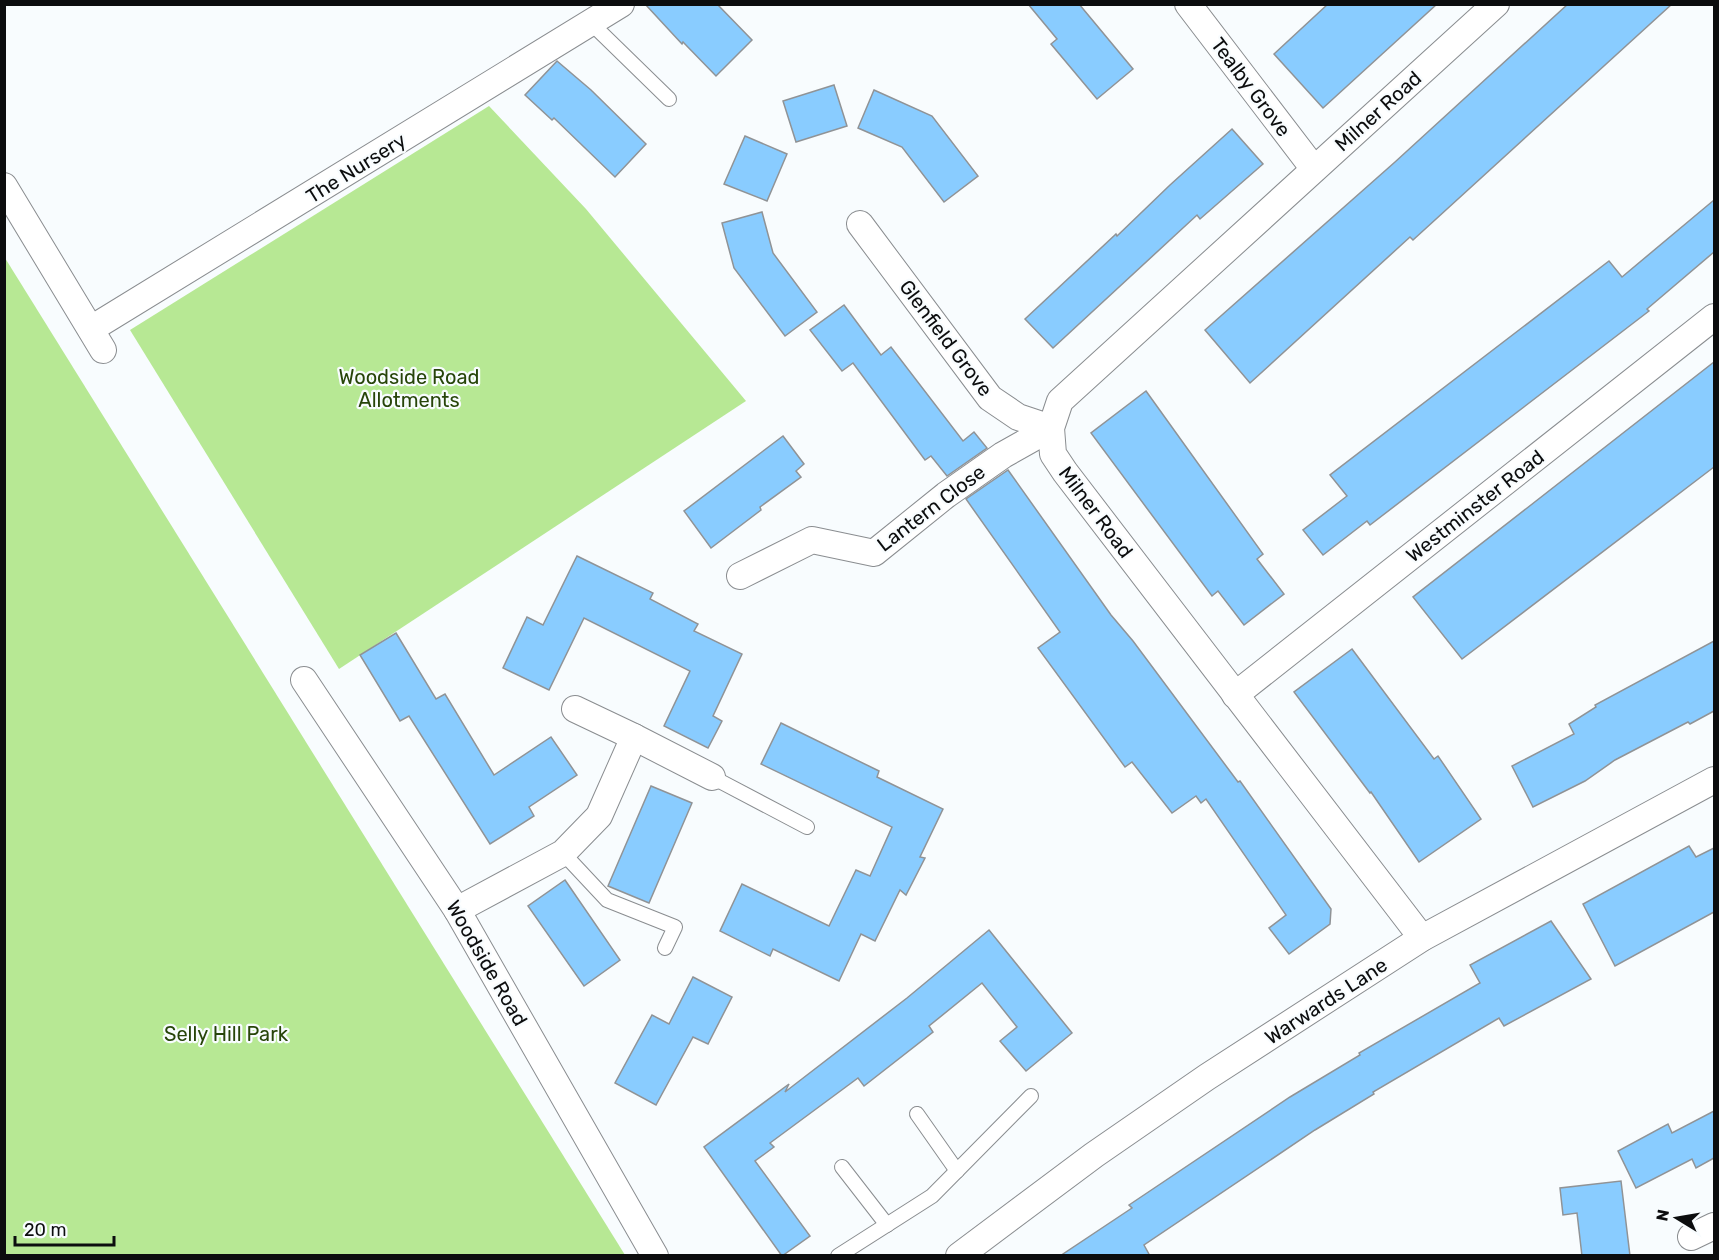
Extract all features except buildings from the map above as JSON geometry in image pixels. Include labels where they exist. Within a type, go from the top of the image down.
[{"type":"street","name":"The Nursery","points":[[4,186],[97,340],[621,4]]},
{"type":"street","name":"Tealby Grove","points":[[1188,4],[1314,169]]},
{"type":"street","name":"Milner Road","points":[[1422,938],[1065,472],[1053,454],[1051,429],[1060,400],[1496,4]]},
{"type":"street","name":"Glenfield Grove","points":[[860,224],[990,398],[1018,417],[1051,429]]},
{"type":"street","name":"Westminster Road","points":[[1235,695],[1714,317]]},
{"type":"street","name":"Lantern Close","points":[[740,576],[812,540],[874,554],[946,495],[1002,454],[1051,429]]},
{"type":"street","name":"Woodside Road","points":[[304,680],[457,910],[655,1256]]},
{"type":"street","points":[[575,709],[712,777]]},
{"type":"street","points":[[457,910],[563,853],[599,816],[634,737]]},
{"type":"street","name":"Warwards Lane","points":[[959,1256],[1094,1155],[1188,1090],[1422,938],[1714,780]]},
{"type":"street","points":[[1691,1238],[1714,1226]]},
{"type":"lane","points":[[591,23],[669,99]]},
{"type":"lane","points":[[712,777],[807,827]]},
{"type":"lane","points":[[563,853],[607,900],[675,927],[665,948]]},
{"type":"lane","points":[[838,1256],[932,1196],[1031,1096]]},
{"type":"lane","points":[[917,1114],[957,1171]]},
{"type":"lane","points":[[842,1167],[887,1225]]},
{"type":"green space","name":"Woodside Road Allotments","points":[[489,106],[586,209],[746,401],[339,669],[130,330]]},
{"type":"green space","name":"Selly Hill Park","points":[[5,258],[625,1255],[5,1255]]}]
